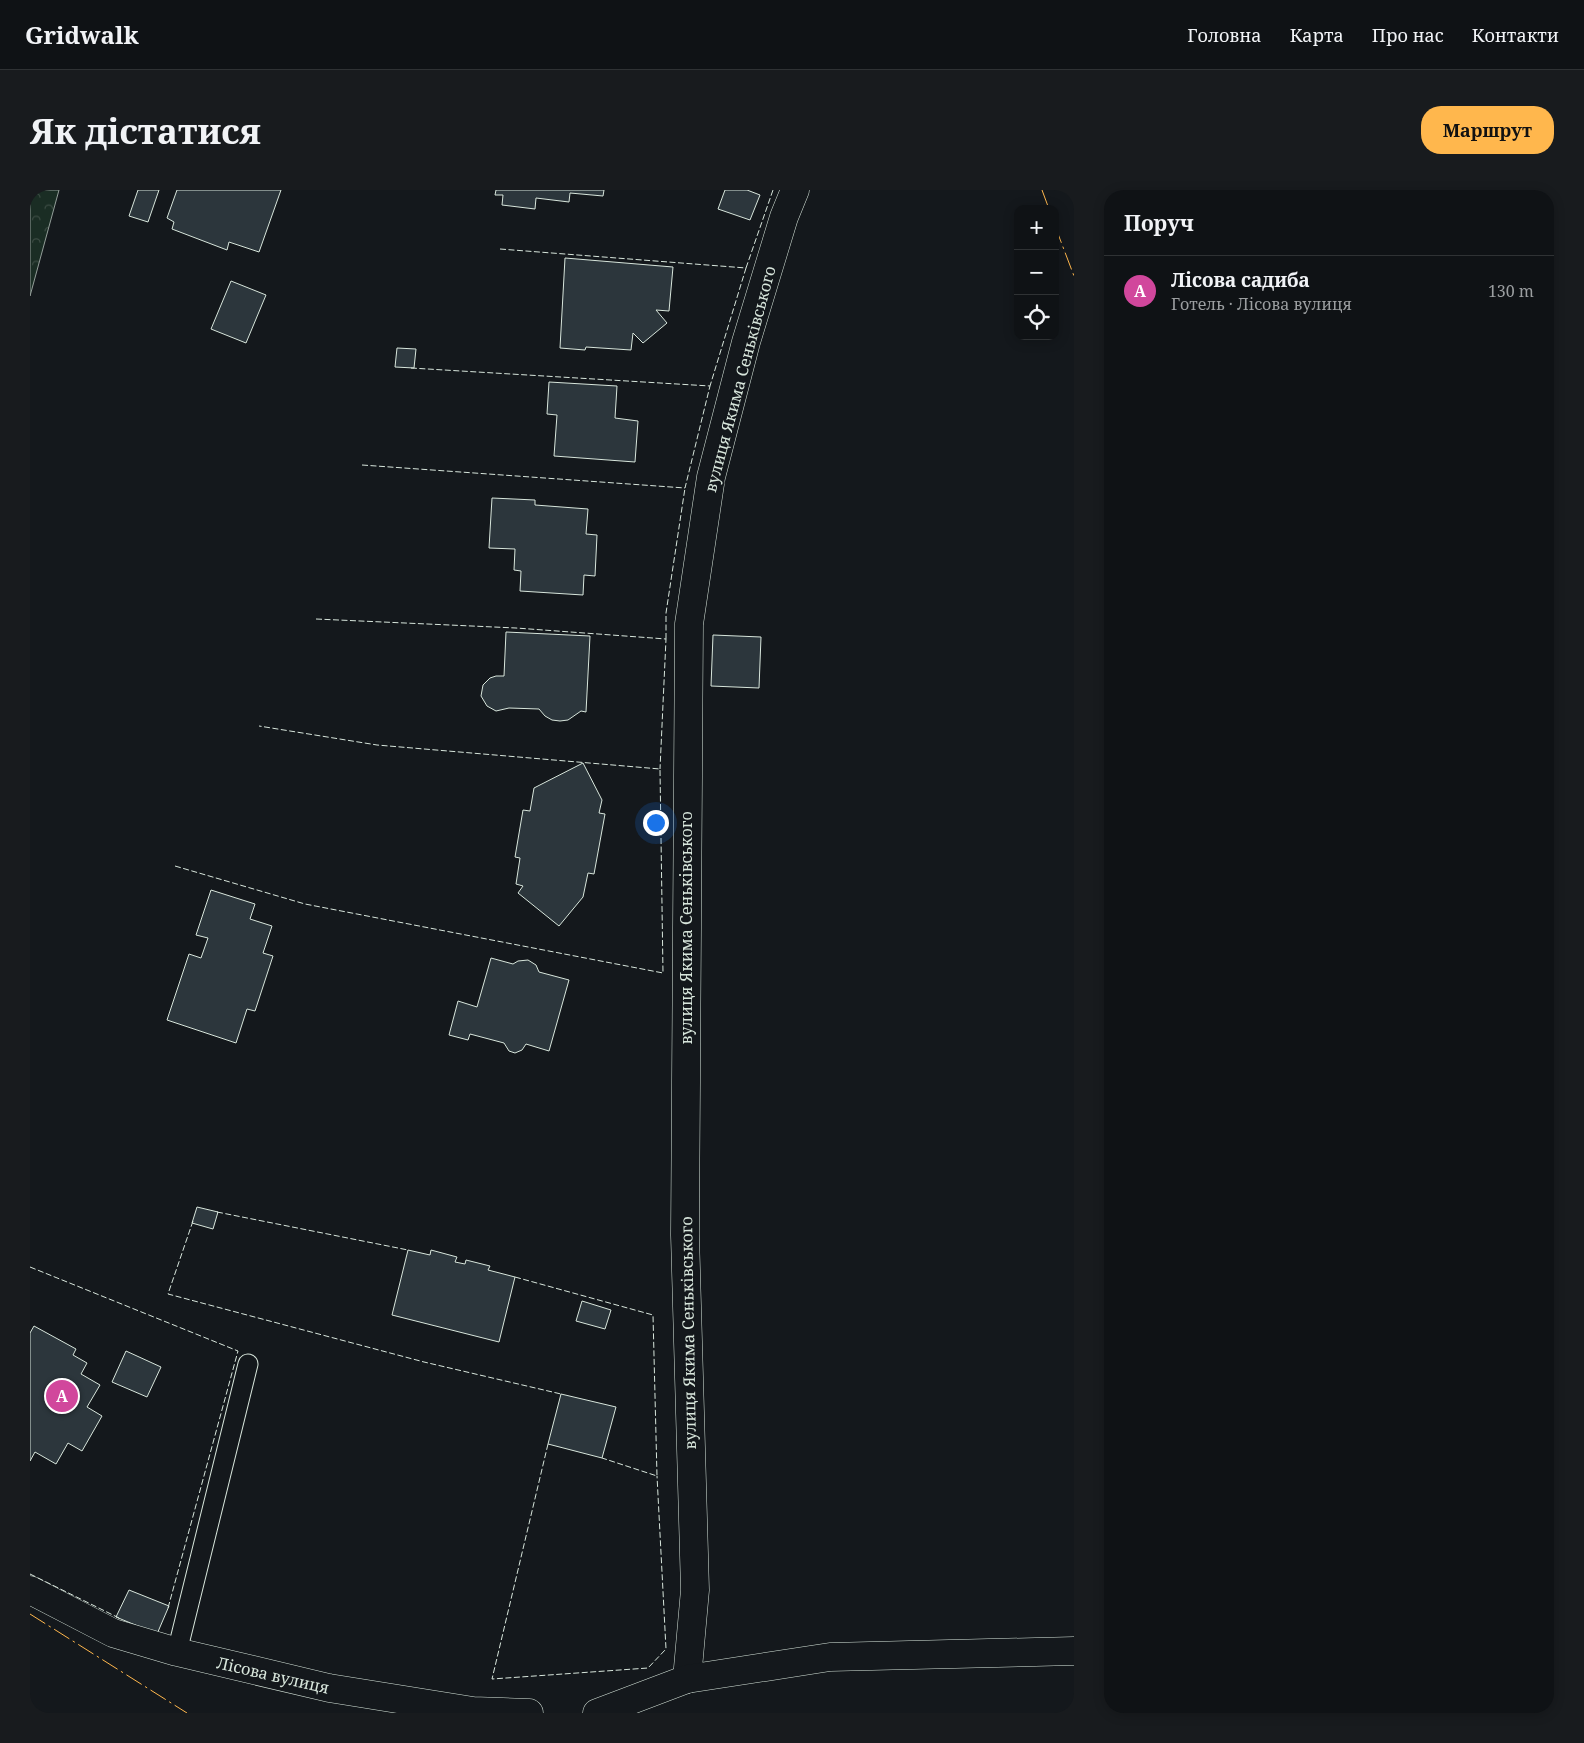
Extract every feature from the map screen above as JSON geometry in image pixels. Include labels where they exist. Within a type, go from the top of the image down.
[{"type":"street","name":"вулиця Якима Сеньківського","points":[[687,1679],[695,1590],[685,1234],[689,624],[711,477],[746,342],[784,217],[795,190]]},
{"type":"street","name":"Лісова вулиця","points":[[30,1590],[113,1633],[176,1652],[329,1688],[473,1711],[529,1713]]},
{"type":"street","points":[[596,1713],[687,1679],[830,1657],[1074,1651]]},
{"type":"lane","points":[[176,1652],[248,1364]]},
{"type":"green space","points":[[30,190],[59,190],[30,296]]},
{"type":"building","points":[[138,190],[159,190],[148,222],[129,216]]},
{"type":"building","points":[[177,190],[281,190],[259,252],[229,242],[227,250],[172,229],[174,222],[167,218]]},
{"type":"building","points":[[496,190],[604,190],[603,196],[570,193],[569,202],[536,198],[535,209],[502,205],[503,195],[495,195]]},
{"type":"building","points":[[725,190],[747,190],[760,195],[750,220],[718,209]]},
{"type":"building","points":[[565,258],[673,267],[669,311],[656,310],[667,323],[643,343],[633,333],[631,350],[586,347],[585,350],[560,348]]},
{"type":"building","points":[[231,281],[266,295],[246,343],[211,329]]},
{"type":"building","points":[[397,348],[416,349],[414,368],[395,367]]},
{"type":"building","points":[[549,382],[617,386],[615,418],[638,421],[635,462],[554,456],[557,415],[547,414]]},
{"type":"building","points":[[492,498],[535,500],[535,505],[588,509],[586,534],[597,535],[595,576],[584,575],[583,595],[520,591],[521,571],[514,570],[515,549],[489,548]]},
{"type":"building","points":[[506,632],[590,636],[586,712],[581,711],[568,720],[560,721],[552,720],[545,716],[539,709],[509,708],[496,711],[487,706],[481,696],[483,685],[490,678],[504,676]]},
{"type":"building","points":[[713,635],[761,637],[759,688],[711,686]]},
{"type":"building","points":[[583,763],[602,800],[599,813],[605,814],[594,874],[588,873],[583,897],[559,926],[518,893],[523,886],[516,884],[520,858],[515,857],[523,810],[530,811],[534,788]]},
{"type":"building","points":[[211,890],[255,904],[250,919],[272,926],[263,953],[273,956],[255,1011],[247,1009],[236,1043],[167,1020],[189,954],[201,958],[208,938],[196,935]]},
{"type":"building","points":[[491,958],[513,964],[518,961],[528,960],[536,965],[539,972],[569,980],[549,1051],[526,1044],[522,1050],[515,1053],[509,1051],[504,1043],[470,1034],[468,1040],[449,1035],[458,1001],[477,1007]]},
{"type":"building","points":[[197,1207],[218,1212],[213,1229],[192,1223]]},
{"type":"building","points":[[408,1250],[430,1255],[431,1250],[457,1257],[455,1262],[465,1264],[466,1260],[490,1266],[488,1270],[515,1277],[499,1342],[392,1315]]},
{"type":"building","points":[[582,1301],[611,1310],[605,1329],[576,1321]]},
{"type":"building","points":[[34,1326],[76,1349],[73,1355],[87,1363],[81,1374],[100,1385],[87,1407],[102,1416],[82,1451],[68,1443],[56,1464],[35,1452],[30,1461],[30,1333]]},
{"type":"building","points":[[126,1351],[161,1367],[147,1397],[112,1382]]},
{"type":"building","points":[[561,1394],[616,1407],[602,1458],[548,1444]]},
{"type":"building","points":[[129,1590],[169,1606],[157,1634],[116,1617]]},
{"type":"fence","points":[[746,268],[773,190]]},
{"type":"fence","points":[[500,249],[746,268],[710,386]]},
{"type":"fence","points":[[362,465],[685,488],[710,386],[411,368]]},
{"type":"fence","points":[[666,639],[666,613],[685,488]]},
{"type":"fence","points":[[316,619],[516,628],[666,639],[660,769]]},
{"type":"fence","points":[[175,866],[305,904],[663,973],[660,769],[377,745],[259,726]]},
{"type":"fence","points":[[217,1212],[408,1250]]},
{"type":"fence","points":[[193,1221],[168,1294],[424,1362],[561,1394]]},
{"type":"fence","points":[[30,1267],[238,1351],[168,1608]]},
{"type":"fence","points":[[515,1277],[653,1315],[657,1476],[602,1458]]},
{"type":"fence","points":[[548,1444],[492,1679],[648,1668],[666,1649],[657,1476]]},
{"type":"fence","points":[[30,1574],[119,1618]]},
{"type":"power","points":[[1042,190],[1048,205]]},
{"type":"power","points":[[1059,237],[1074,276]]},
{"type":"power","points":[[30,1614],[187,1713]]},
{"type":"place","name":"Лісова садиба","points":[[62,1396]]}]
